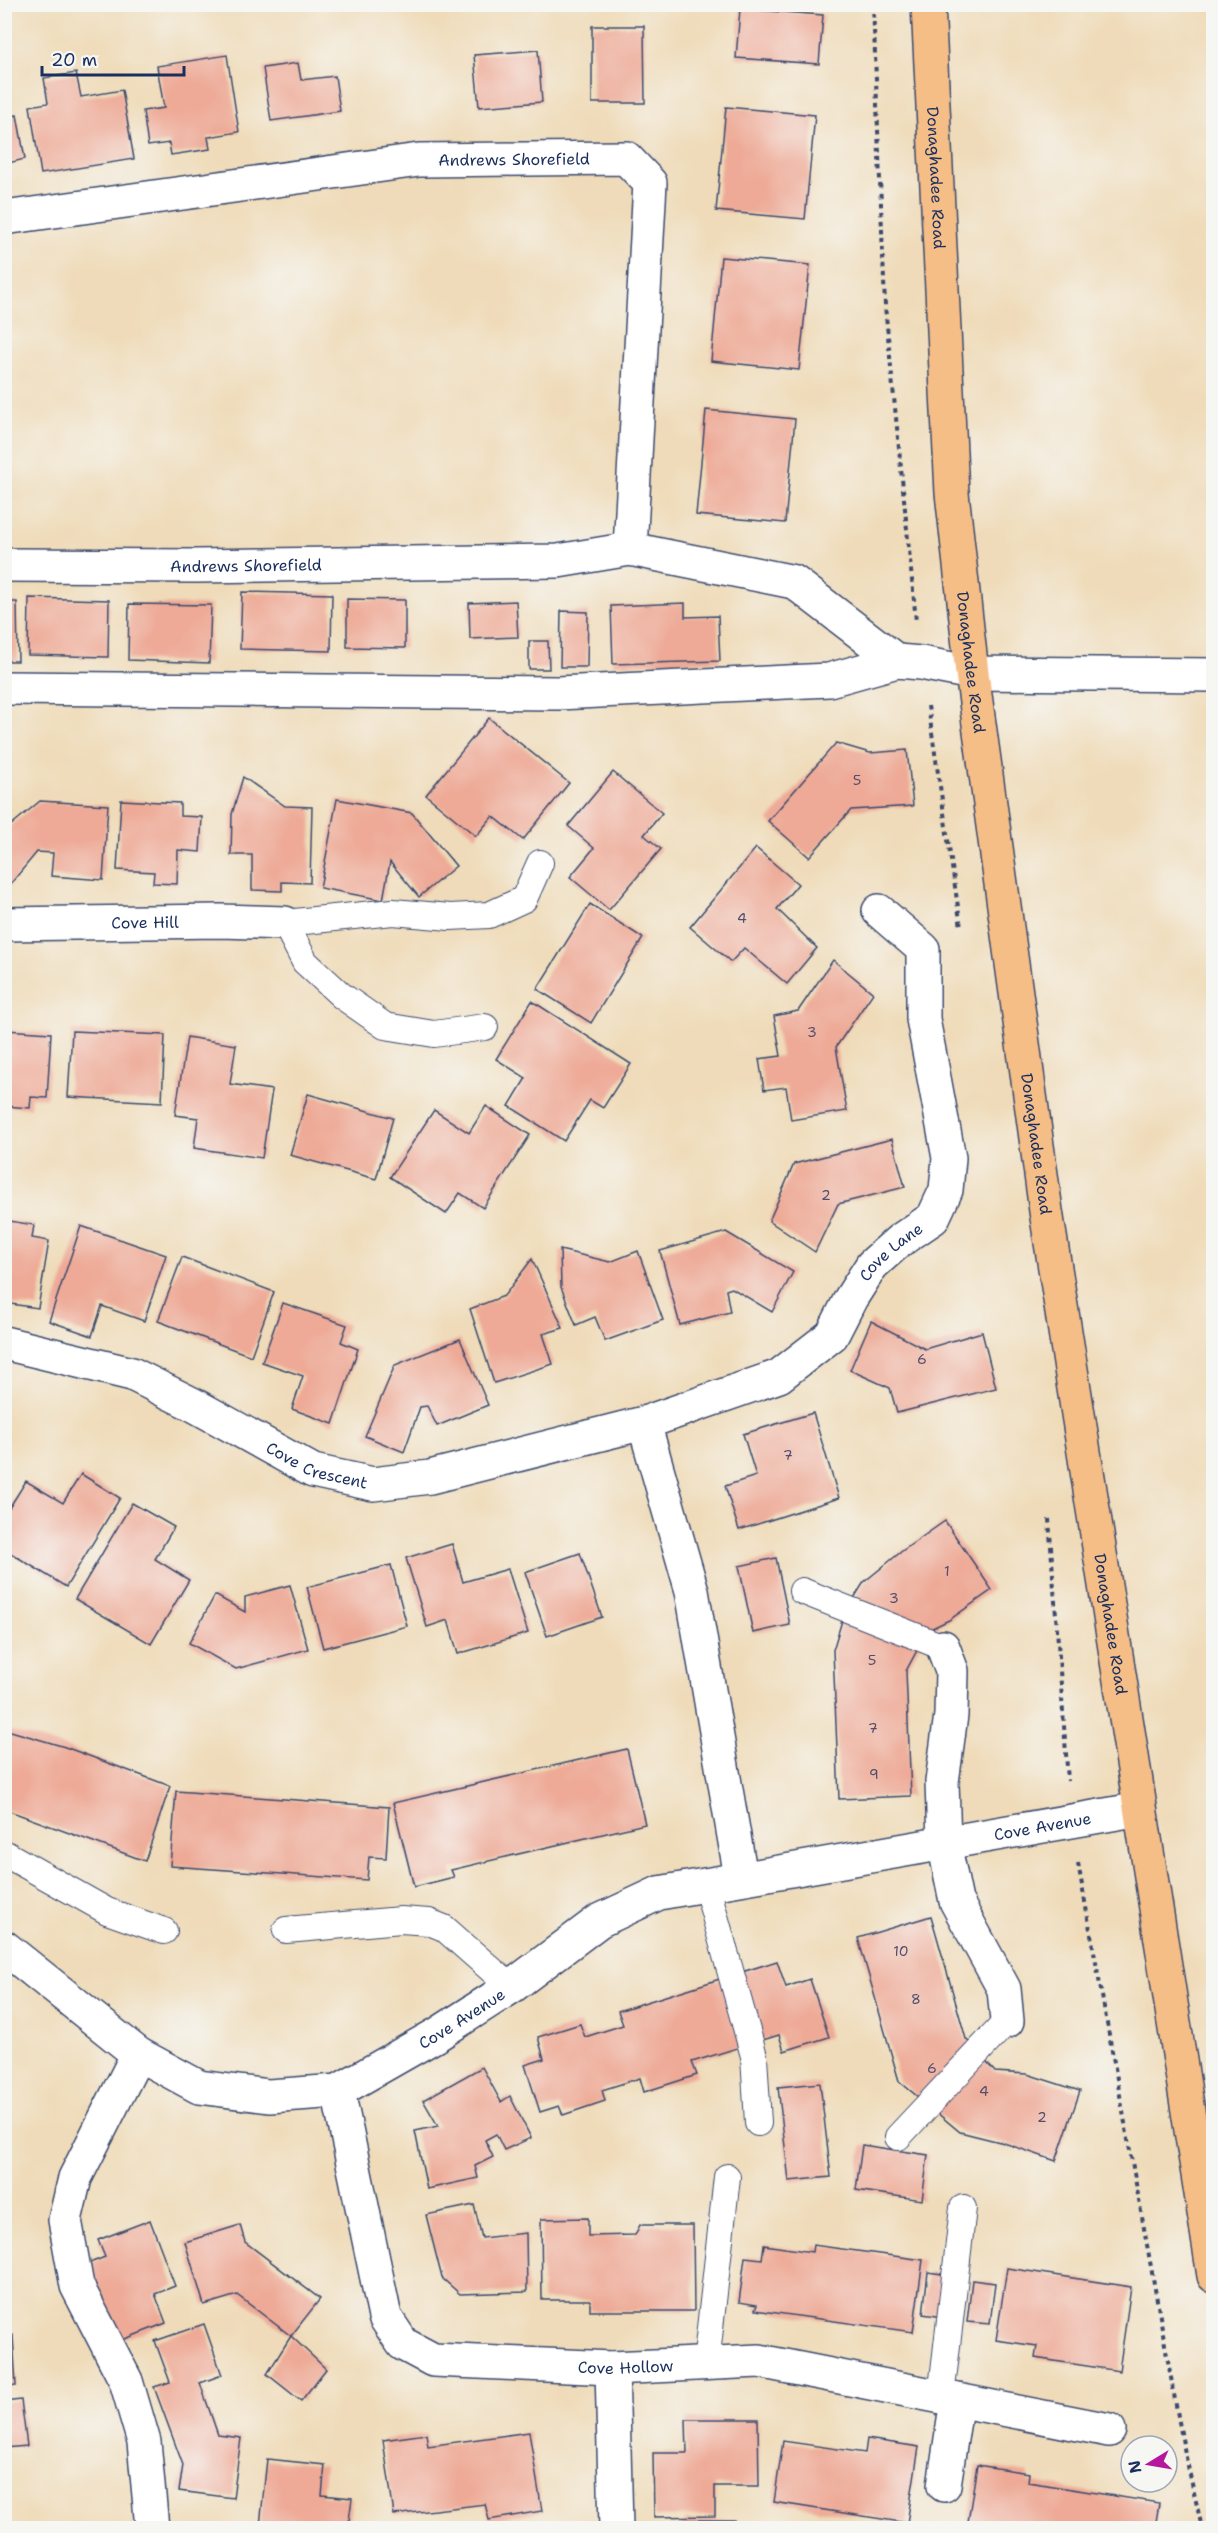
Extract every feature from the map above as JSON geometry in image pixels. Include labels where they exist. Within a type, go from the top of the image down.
[{"type":"main road","name":"Donaghadee Road","points":[[928,4],[952,493],[972,673],[1046,1211],[1214,2276]]},
{"type":"street","name":"Andrews Shorefield","points":[[4,218],[419,160],[626,158],[650,183],[630,549]]},
{"type":"street","name":"Andrews Shorefield","points":[[4,564],[197,566],[558,561],[630,549],[794,582],[909,662],[972,673],[1214,675]]},
{"type":"street","points":[[4,688],[558,693],[829,680],[909,662]]},
{"type":"street","name":"Cove Lane","points":[[644,1423],[779,1376],[824,1342],[832,1335],[851,1298],[872,1265],[899,1241],[933,1218],[946,1190],[949,1158],[923,1019],[923,949],[879,911]]},
{"type":"street","name":"Cove Hill","points":[[4,924],[220,921],[285,923]]},
{"type":"street","name":"Cove Crescent","points":[[4,1343],[132,1374],[196,1406],[314,1471],[373,1484],[430,1477],[644,1423]]},
{"type":"street","points":[[644,1423],[692,1591],[741,1877]]},
{"type":"street","points":[[943,1647],[952,1671],[951,1714],[942,1782],[944,1843],[956,1901],[1004,1989],[1007,2021]]},
{"type":"street","name":"Cove Avenue","points":[[4,1947],[138,2054],[199,2087],[269,2097],[338,2091],[438,2034],[511,1988],[599,1921],[659,1893],[1140,1809]]},
{"type":"street","points":[[138,2054],[75,2178],[64,2220],[77,2286],[126,2380],[144,2442],[152,2529]]},
{"type":"street","name":"Cove Hollow","points":[[338,2091],[385,2317],[403,2344],[433,2360],[612,2368],[759,2361],[1109,2430]]},
{"type":"street","points":[[612,2368],[616,2529]]},
{"type":"street","points":[[944,2486],[949,2398]]},
{"type":"lane","points":[[485,1027],[434,1034],[385,1026],[342,996],[305,962],[285,923],[393,912],[450,917],[489,915],[524,899],[540,863]]},
{"type":"lane","points":[[802,1592],[943,1647]]},
{"type":"lane","points":[[4,1853],[107,1911],[164,1930]]},
{"type":"lane","points":[[706,1884],[754,2056],[758,2123]]},
{"type":"lane","points":[[286,1930],[401,1920],[429,1922],[444,1928],[511,1988]]},
{"type":"lane","points":[[898,2137],[1007,2021]]},
{"type":"lane","points":[[706,2364],[727,2176]]},
{"type":"lane","points":[[949,2398],[963,2208]]},
{"type":"path","points":[[873,4],[885,306],[909,662],[962,935]]},
{"type":"path","points":[[1049,1515],[1071,1821],[1183,2444],[1202,2529]]},
{"type":"building","points":[[740,9],[823,15],[819,64],[736,58]]},
{"type":"building","points":[[592,26],[644,26],[645,103],[592,103]]},
{"type":"building","points":[[538,50],[542,102],[479,107],[474,55]]},
{"type":"building","points":[[227,55],[239,132],[208,137],[210,149],[171,155],[169,143],[148,146],[143,111],[164,108],[157,66]]},
{"type":"building","points":[[298,63],[301,80],[335,76],[340,111],[271,121],[263,68]]},
{"type":"building","points":[[76,73],[81,97],[122,90],[134,159],[41,174],[30,106],[48,103],[44,78]]},
{"type":"building","points":[[726,107],[815,115],[805,219],[716,211]]},
{"type":"building","points":[[17,115],[25,159],[8,163],[9,167],[4,167],[4,118]]},
{"type":"building","points":[[721,257],[810,265],[799,370],[711,361]]},
{"type":"building","points":[[706,410],[795,419],[785,523],[696,515]]},
{"type":"building","points":[[242,592],[332,594],[331,651],[240,649]]},
{"type":"building","points":[[29,598],[109,600],[108,657],[28,655]]},
{"type":"building","points":[[347,599],[405,600],[405,648],[347,647]]},
{"type":"building","points":[[516,601],[518,637],[470,639],[469,603]]},
{"type":"building","points":[[4,602],[17,602],[18,661],[4,661]]},
{"type":"building","points":[[685,603],[685,617],[718,616],[720,661],[613,664],[611,606]]},
{"type":"building","points":[[129,604],[211,605],[209,663],[128,660]]},
{"type":"building","points":[[561,611],[588,612],[587,667],[560,667]]},
{"type":"building","points":[[529,641],[548,641],[549,669],[529,669]]},
{"type":"building","points":[[489,718],[569,783],[523,840],[493,816],[476,836],[426,795]]},
{"type":"building","points":[[836,743],[870,753],[907,750],[913,806],[851,810],[809,857],[768,821]]},
{"type":"building","points":[[613,772],[662,813],[644,835],[661,849],[609,910],[570,877],[594,848],[568,826]]},
{"type":"building","points":[[243,777],[285,806],[312,807],[310,883],[282,882],[282,891],[252,890],[252,855],[231,855],[232,814]]},
{"type":"building","points":[[337,799],[412,813],[456,866],[419,897],[390,862],[383,900],[320,888]]},
{"type":"building","points":[[121,800],[180,803],[180,816],[202,817],[200,852],[178,850],[177,884],[153,883],[154,872],[117,870]]},
{"type":"building","points":[[40,801],[108,805],[103,880],[51,876],[53,853],[37,852],[8,887],[4,883],[4,831]]},
{"type":"building","points":[[756,848],[798,884],[777,909],[817,948],[787,984],[744,948],[731,962],[690,927]]},
{"type":"building","points":[[590,904],[643,938],[591,1023],[537,989]]},
{"type":"building","points":[[833,960],[873,993],[836,1047],[847,1111],[791,1120],[786,1087],[764,1090],[759,1059],[781,1056],[774,1016],[798,1011]]},
{"type":"building","points":[[532,1001],[631,1064],[603,1108],[590,1100],[564,1141],[509,1106],[526,1078],[496,1059]]},
{"type":"building","points":[[5,1030],[51,1033],[47,1098],[31,1097],[30,1108],[5,1106]]},
{"type":"building","points":[[72,1031],[165,1035],[162,1102],[68,1097]]},
{"type":"building","points":[[187,1037],[236,1045],[230,1084],[272,1090],[262,1158],[194,1148],[198,1118],[175,1115]]},
{"type":"building","points":[[308,1094],[393,1118],[376,1179],[290,1155]]},
{"type":"building","points":[[486,1106],[530,1135],[483,1208],[460,1193],[446,1214],[390,1177],[434,1110],[469,1133]]},
{"type":"building","points":[[892,1139],[905,1187],[838,1204],[815,1252],[769,1221],[794,1164]]},
{"type":"building","points":[[4,1220],[34,1225],[32,1238],[49,1241],[38,1308],[4,1303]]},
{"type":"building","points":[[81,1226],[166,1255],[144,1321],[102,1306],[92,1336],[49,1321]]},
{"type":"building","points":[[726,1232],[793,1272],[772,1312],[732,1288],[726,1290],[730,1312],[680,1325],[660,1251]]},
{"type":"building","points":[[560,1250],[610,1262],[638,1251],[663,1320],[605,1341],[595,1317],[576,1325],[561,1287]]},
{"type":"building","points":[[182,1257],[274,1292],[251,1356],[158,1321]]},
{"type":"building","points":[[532,1259],[563,1328],[543,1334],[553,1364],[494,1383],[470,1309],[504,1296]]},
{"type":"building","points":[[283,1303],[347,1325],[341,1342],[358,1349],[333,1424],[292,1409],[303,1376],[262,1362]]},
{"type":"building","points":[[871,1321],[925,1349],[982,1332],[996,1388],[897,1413],[890,1388],[850,1370]]},
{"type":"building","points":[[460,1339],[488,1405],[437,1426],[427,1406],[420,1407],[404,1452],[365,1436],[395,1365]]},
{"type":"building","points":[[813,1413],[839,1498],[739,1530],[725,1486],[756,1476],[743,1434]]},
{"type":"building","points":[[81,1474],[120,1498],[66,1587],[4,1549],[4,1516],[26,1481],[63,1503]]},
{"type":"building","points":[[132,1503],[174,1527],[155,1559],[189,1580],[151,1644],[75,1599]]},
{"type":"building","points":[[945,1521],[992,1590],[949,1620],[928,1630],[906,1671],[911,1796],[839,1799],[833,1650],[844,1614],[864,1582],[902,1551]]},
{"type":"building","points":[[452,1544],[463,1582],[508,1569],[528,1633],[458,1654],[448,1620],[427,1627],[406,1558]]},
{"type":"building","points":[[580,1553],[602,1617],[547,1636],[525,1572]]},
{"type":"building","points":[[776,1558],[790,1625],[753,1633],[739,1566]]},
{"type":"building","points":[[391,1565],[407,1626],[323,1648],[307,1587]]},
{"type":"building","points":[[290,1585],[308,1649],[236,1669],[189,1643],[215,1595],[245,1612],[245,1597]]},
{"type":"building","points":[[4,1729],[65,1747],[170,1786],[145,1861],[4,1809]]},
{"type":"building","points":[[627,1749],[645,1824],[451,1870],[454,1877],[414,1887],[393,1803]]},
{"type":"building","points":[[176,1791],[389,1807],[386,1858],[369,1857],[367,1880],[170,1866]]},
{"type":"building","points":[[931,1916],[966,2039],[995,2072],[1027,2074],[1080,2091],[1056,2161],[1004,2143],[960,2132],[899,2081],[858,1938]]},
{"type":"building","points":[[777,1961],[786,1987],[810,1979],[829,2037],[784,2051],[779,2035],[692,2062],[697,2075],[644,2092],[640,2078],[602,2090],[605,2101],[563,2115],[559,2106],[540,2112],[525,2065],[544,2059],[538,2037],[580,2024],[585,2037],[623,2025],[618,2011]]},
{"type":"building","points":[[482,2067],[501,2102],[510,2096],[531,2138],[504,2150],[496,2134],[485,2140],[493,2157],[475,2166],[478,2178],[427,2189],[415,2131],[438,2126],[423,2100]]},
{"type":"building","points":[[820,2083],[831,2177],[789,2181],[778,2087]]},
{"type":"building","points":[[862,2145],[928,2155],[922,2200],[856,2190]]},
{"type":"building","points":[[474,2205],[482,2238],[526,2233],[527,2292],[460,2294],[442,2278],[426,2215]]},
{"type":"building","points":[[588,2218],[588,2236],[635,2235],[640,2225],[693,2225],[694,2311],[590,2311],[590,2300],[542,2300],[541,2219]]},
{"type":"building","points":[[150,2220],[175,2286],[155,2294],[166,2323],[117,2342],[87,2264],[105,2257],[98,2240]]},
{"type":"building","points":[[240,2225],[245,2242],[320,2299],[291,2336],[237,2295],[204,2305],[185,2242]]},
{"type":"building","points":[[764,2245],[812,2252],[813,2245],[923,2260],[913,2332],[755,2310],[757,2305],[739,2302],[745,2257],[762,2259]]},
{"type":"building","points":[[1007,2268],[1131,2287],[1119,2371],[1035,2358],[1037,2346],[996,2340]]},
{"type":"building","points":[[928,2272],[948,2275],[943,2317],[923,2314]]},
{"type":"building","points":[[972,2280],[995,2283],[990,2324],[967,2322]]},
{"type":"building","points":[[204,2324],[222,2375],[200,2383],[218,2435],[241,2438],[233,2498],[179,2491],[183,2465],[154,2387],[170,2382],[155,2341]]},
{"type":"building","points":[[4,2335],[13,2335],[16,2386],[4,2387]]},
{"type":"building","points":[[291,2336],[326,2369],[301,2401],[267,2374]]},
{"type":"building","points":[[21,2400],[27,2446],[4,2448],[4,2402]]},
{"type":"building","points":[[686,2419],[758,2419],[759,2486],[715,2486],[715,2516],[654,2517],[653,2453],[687,2453]]},
{"type":"building","points":[[529,2432],[542,2511],[489,2520],[485,2504],[394,2515],[383,2440],[426,2434],[428,2446]]},
{"type":"building","points":[[867,2439],[919,2447],[907,2523],[774,2502],[783,2441],[865,2453]]},
{"type":"building","points":[[267,2459],[325,2465],[322,2495],[352,2498],[348,2528],[260,2526]]},
{"type":"building","points":[[977,2465],[1029,2473],[1028,2482],[1159,2503],[1155,2528],[967,2528]]},
{"type":"building","points":[[684,2520],[734,2520],[734,2528],[684,2528]]}]
